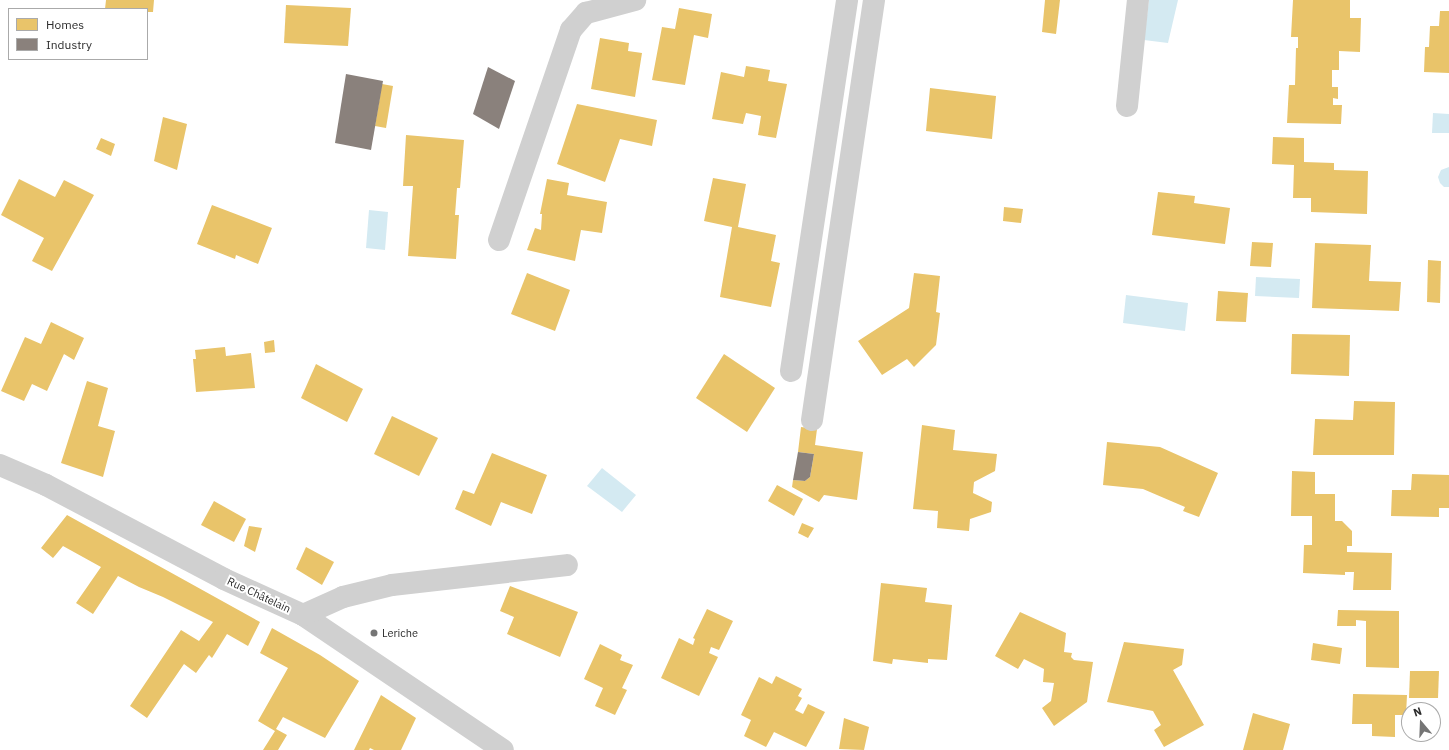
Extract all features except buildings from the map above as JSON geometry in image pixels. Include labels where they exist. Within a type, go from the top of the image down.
[{"type":"street","points":[[499,240],[571,30],[586,13],[635,0]]},
{"type":"street","points":[[791,372],[847,0]]},
{"type":"street","points":[[812,420],[874,0]]},
{"type":"street","points":[[1127,106],[1138,0]]},
{"type":"street","name":"Rue Châtelain","points":[[0,465],[46,485],[224,579],[304,615],[474,741],[503,750]]},
{"type":"street","points":[[304,615],[343,596],[392,585],[567,565]]},
{"type":"water","points":[[1149,0],[1178,0],[1168,43],[1144,40]]},
{"type":"water","points":[[1433,113],[1449,114],[1449,133],[1432,133]]},
{"type":"water","points":[[1449,167],[1449,187],[1444,187],[1440,183],[1438,177],[1441,170]]},
{"type":"water","points":[[369,210],[388,212],[385,250],[366,248]]},
{"type":"water","points":[[1256,277],[1300,279],[1299,298],[1255,296]]},
{"type":"water","points":[[1126,295],[1188,303],[1185,331],[1123,323]]},
{"type":"water","points":[[602,468],[636,495],[622,512],[587,486]]},
{"type":"place","name":"Leriche","points":[[374,633]]}]
